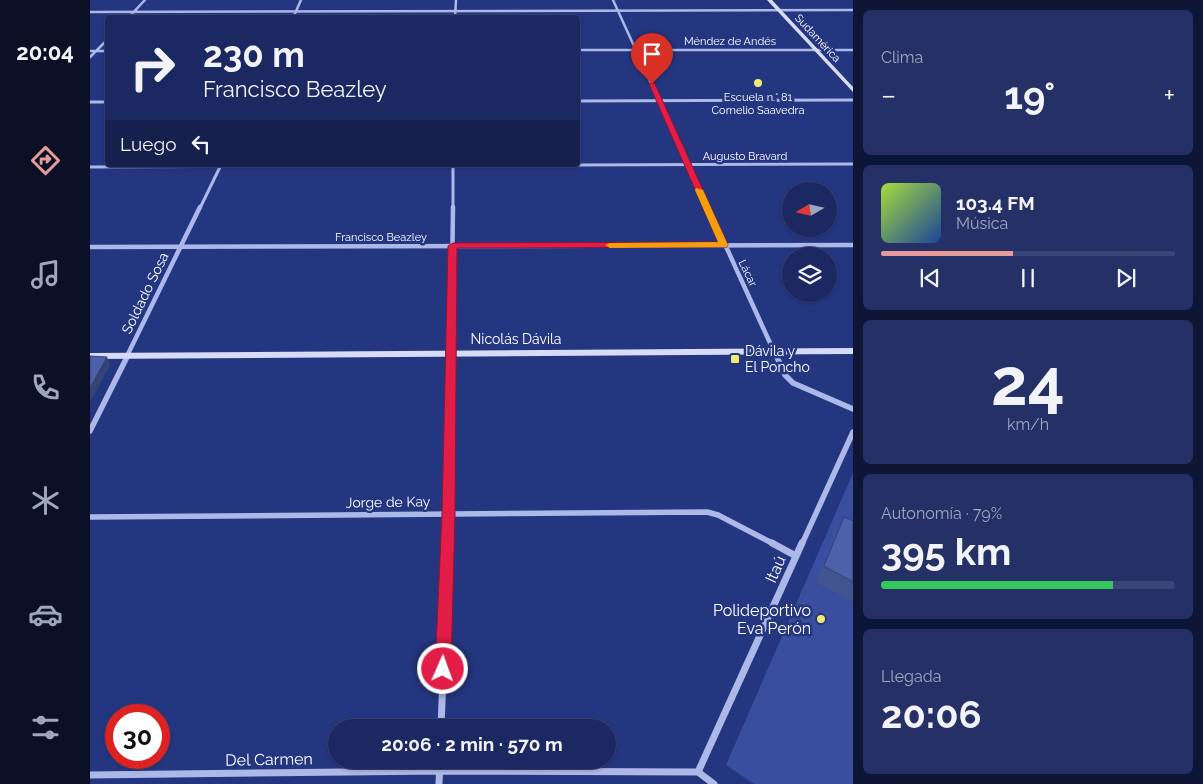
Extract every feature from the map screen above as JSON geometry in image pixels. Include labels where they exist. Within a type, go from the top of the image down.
[{"type":"street","points":[[130,15],[145,0]]},
{"type":"street","points":[[294,15],[302,0]]},
{"type":"street","points":[[456,0],[456,15]]},
{"type":"street","name":"Lácar","points":[[613,0],[724,245],[785,374],[793,383],[853,409]]},
{"type":"street","name":"Sudamérica","points":[[769,0],[853,90]]},
{"type":"street","points":[[90,12],[853,10]]},
{"type":"street","points":[[90,57],[105,42]]},
{"type":"street","name":"Méndez de Andés","points":[[580,50],[853,50]]},
{"type":"street","points":[[90,52],[105,51]]},
{"type":"street","points":[[580,101],[853,100]]},
{"type":"street","points":[[90,102],[105,102]]},
{"type":"street","name":"Augusto Bravard","points":[[580,165],[853,164]]},
{"type":"street","points":[[90,167],[105,167]]},
{"type":"street","name":"Soldado Sosa","points":[[90,431],[220,167]]},
{"type":"street","points":[[441,719],[449,514],[453,167]]},
{"type":"street","name":"Francisco Beazley","points":[[90,247],[853,245]]},
{"type":"street","name":"Nicolás Dávila","points":[[90,356],[774,350],[853,351]]},
{"type":"street","name":"Itaú","points":[[698,772],[853,432]]},
{"type":"street","name":"Jorge de Kay","points":[[90,517],[707,512],[718,515],[796,556]]},
{"type":"street","points":[[439,784],[440,771]]},
{"type":"street","name":"Del Carmen","points":[[90,775],[440,771],[698,772]]},
{"type":"street","points":[[698,772],[714,784]]},
{"type":"shaded area","name":"Polideportivo Eva Perón","points":[[853,473],[853,784],[754,784],[726,765]]},
{"type":"building","points":[[90,356],[107,357],[90,388]]},
{"type":"building","points":[[844,517],[853,521],[853,582],[824,566]]},
{"type":"slow traffic","points":[[610,245],[724,245],[699,190]]},
{"type":"place","name":"Escuela n.° 81 Cornelio Saavedra","points":[[758,83]]},
{"type":"place","name":"Dávila y El Poncho","points":[[735,359]]},
{"type":"place","name":"Polideportivo Eva Perón","points":[[821,619]]},
{"type":"route","points":[[443,669],[449,514],[453,246],[724,245],[652,84]]}]
